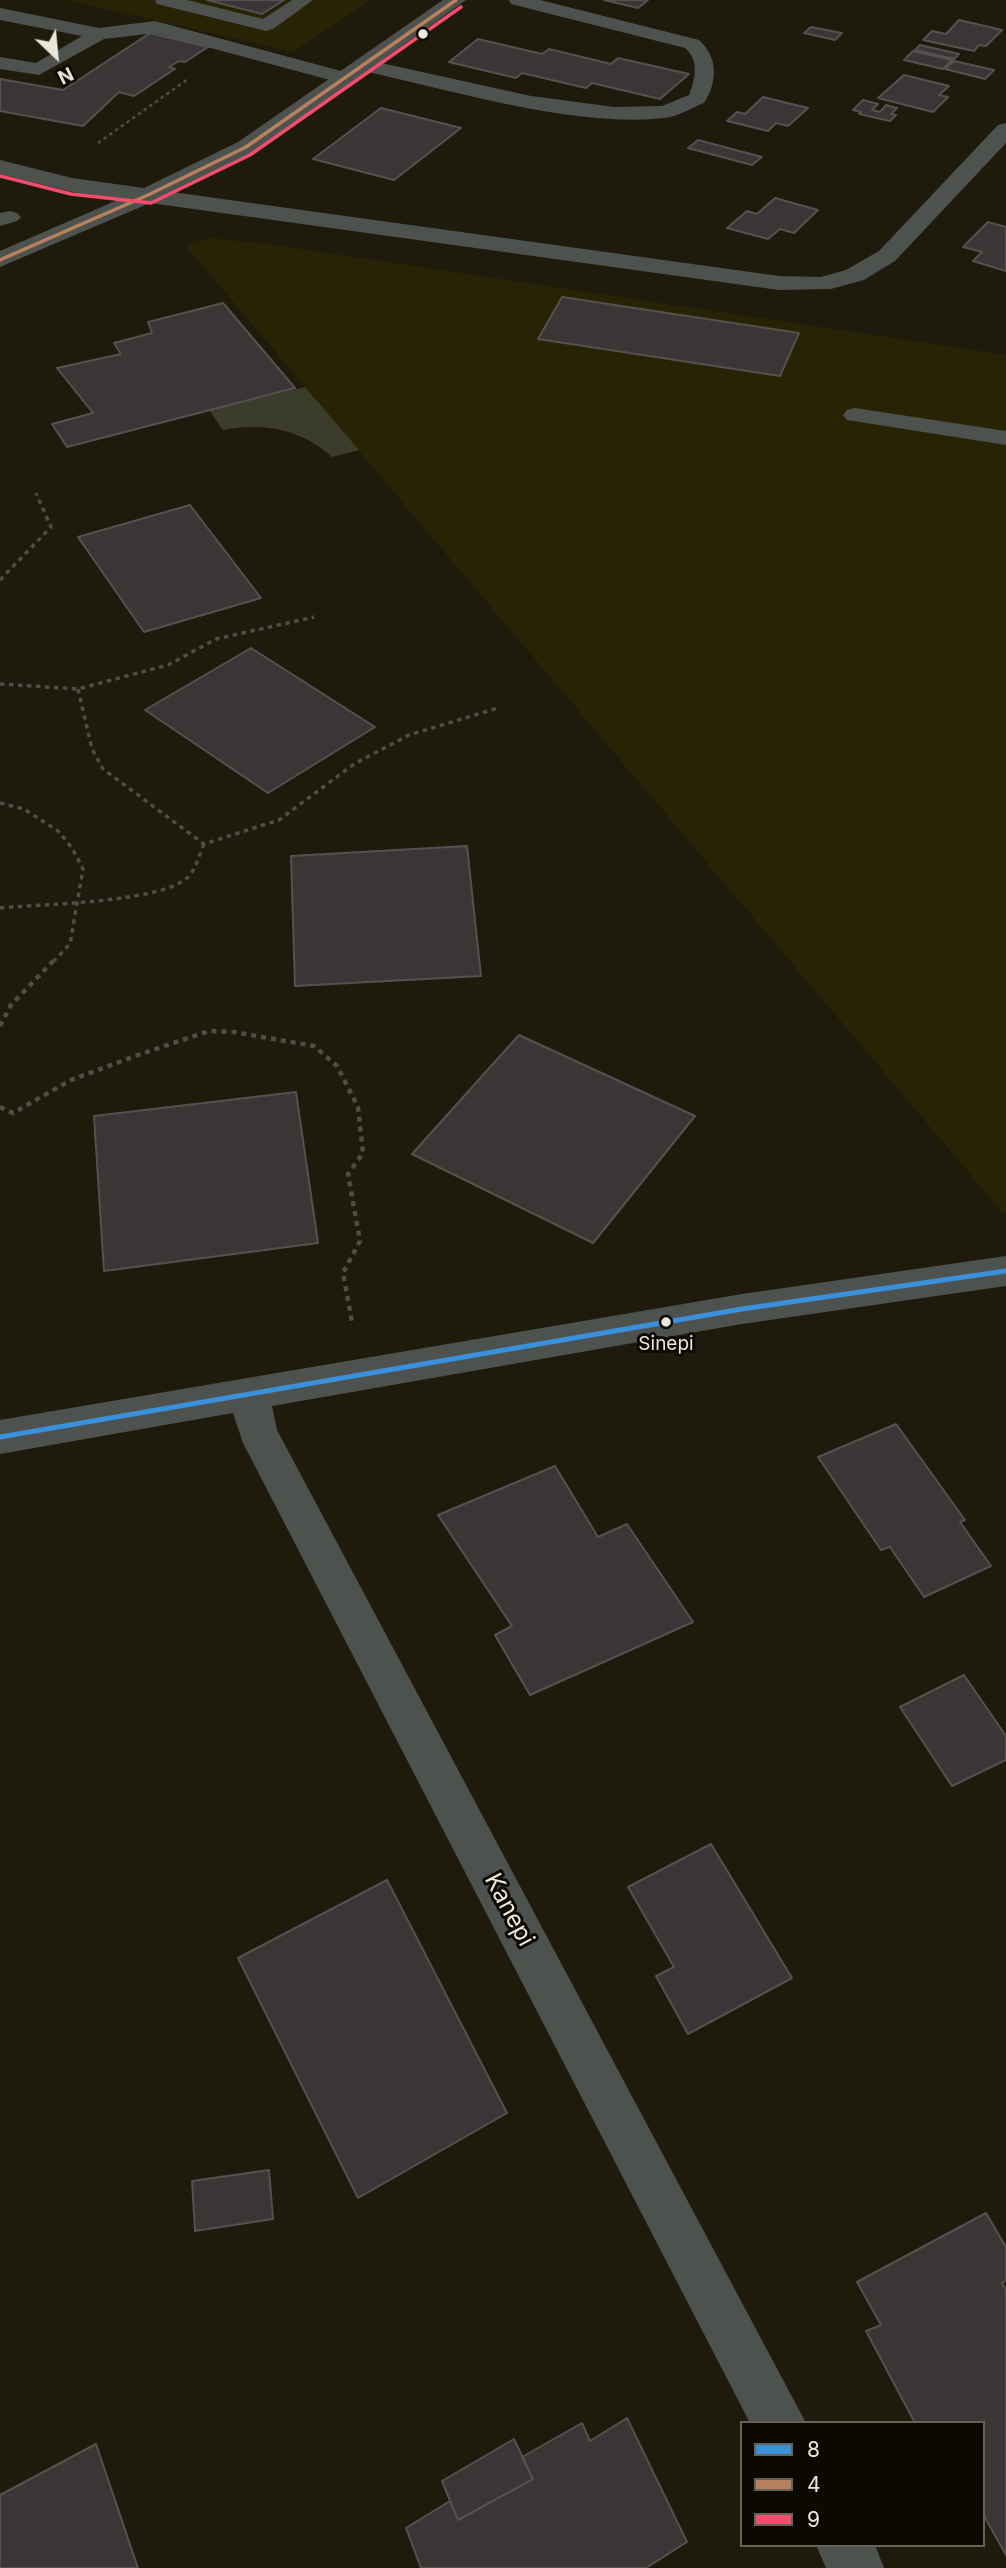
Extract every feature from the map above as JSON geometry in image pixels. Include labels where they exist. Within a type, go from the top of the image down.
[{"type":"street","points":[[0,260],[148,195],[246,147],[456,0]]},
{"type":"street","points":[[0,167],[72,185],[779,283],[822,284],[855,275],[887,256],[1006,130]]},
{"type":"street","points":[[0,1437],[742,1309],[1006,1271]]},
{"type":"street","name":"Kanepi","points":[[249,1394],[257,1431],[778,2421]]},
{"type":"street","points":[[845,2547],[856,2568]]},
{"type":"lane","points":[[164,0],[266,25],[304,0]]},
{"type":"lane","points":[[363,65],[531,102],[614,113],[665,113],[697,99],[704,83],[706,65],[698,48],[692,44],[518,0]]},
{"type":"lane","points":[[0,14],[99,34],[155,27],[345,78]]},
{"type":"lane","points":[[0,63],[39,69],[99,34]]},
{"type":"lane","points":[[855,415],[1006,438]]},
{"type":"path","points":[[97,143],[232,48]]},
{"type":"path","points":[[0,580],[51,527],[36,494]]},
{"type":"path","points":[[0,684],[78,689],[168,665],[216,639],[314,617]]},
{"type":"path","points":[[78,689],[92,749],[103,769],[204,844]]},
{"type":"path","points":[[0,908],[118,897],[180,884],[189,877],[204,844],[279,820],[354,764],[409,735],[498,708]]},
{"type":"path","points":[[0,803],[23,809],[58,831],[72,848],[83,869],[70,944],[11,1005],[0,1026]]},
{"type":"path","points":[[0,1107],[13,1112],[71,1080],[209,1031],[234,1032],[314,1046],[337,1066],[358,1107],[363,1153],[348,1174],[360,1241],[343,1273],[352,1326]]},
{"type":"shaded area","points":[[67,0],[371,0],[293,52]]},
{"type":"shaded area","points":[[210,238],[268,244],[1006,355],[1006,1213],[1003,1213],[186,246]]},
{"type":"green space","points":[[305,387],[359,450],[332,457],[308,440],[281,430],[253,427],[223,430],[209,410]]},
{"type":"building","points":[[207,0],[284,0],[262,14]]},
{"type":"building","points":[[604,0],[648,0],[638,8]]},
{"type":"building","points":[[959,20],[1002,30],[986,46],[979,45],[974,51],[923,40],[932,31],[946,34]]},
{"type":"building","points":[[811,27],[842,33],[835,40],[804,33]]},
{"type":"building","points":[[150,33],[208,47],[185,62],[179,61],[169,67],[175,69],[134,96],[119,92],[83,126],[0,111],[0,79],[63,90]]},
{"type":"building","points":[[478,39],[542,54],[549,49],[611,64],[618,58],[689,74],[660,99],[592,83],[586,88],[522,73],[516,78],[449,62]]},
{"type":"building","points":[[920,45],[959,54],[954,59],[915,50]]},
{"type":"building","points":[[913,51],[952,60],[943,69],[904,60]]},
{"type":"building","points":[[954,61],[994,70],[985,79],[945,69]]},
{"type":"building","points":[[904,75],[949,86],[939,95],[948,97],[933,112],[878,98]]},
{"type":"building","points":[[763,97],[808,108],[788,126],[776,123],[768,131],[727,121],[737,112],[745,114]]},
{"type":"building","points":[[863,100],[878,104],[872,110],[880,112],[886,105],[897,108],[891,114],[896,115],[890,121],[859,114],[861,112],[853,110]]},
{"type":"building","points":[[381,108],[461,128],[394,180],[313,159]]},
{"type":"building","points":[[698,140],[762,157],[752,165],[688,148]]},
{"type":"building","points":[[775,198],[818,210],[794,233],[780,229],[768,239],[727,228],[747,211],[757,214]]},
{"type":"building","points":[[988,222],[1006,227],[1006,271],[973,261],[982,252],[963,247]]},
{"type":"building","points":[[562,297],[799,333],[780,376],[538,339]]},
{"type":"building","points":[[223,303],[295,388],[67,447],[52,424],[93,413],[57,368],[121,354],[114,343],[152,333],[148,322]]},
{"type":"building","points":[[190,505],[261,598],[144,632],[78,537]]},
{"type":"building","points":[[251,648],[375,727],[268,793],[145,710]]},
{"type":"building","points":[[467,846],[481,976],[295,986],[291,856]]},
{"type":"building","points":[[519,1035],[695,1116],[593,1243],[412,1154]]},
{"type":"building","points":[[296,1092],[318,1243],[104,1271],[94,1116]]},
{"type":"building","points":[[896,1424],[965,1520],[960,1522],[991,1566],[924,1597],[890,1547],[881,1550],[818,1457]]},
{"type":"building","points":[[555,1466],[598,1537],[627,1524],[693,1622],[530,1695],[495,1635],[512,1626],[438,1515]]},
{"type":"building","points":[[964,1675],[1006,1736],[1006,1760],[952,1786],[900,1707]]},
{"type":"building","points":[[711,1844],[792,1978],[688,2034],[656,1976],[674,1967],[628,1887]]},
{"type":"building","points":[[387,1880],[507,2113],[358,2198],[238,1958]]},
{"type":"building","points":[[269,2170],[273,2219],[195,2231],[192,2181]]},
{"type":"building","points":[[986,2213],[1006,2247],[1006,2280],[1002,2283],[1006,2290],[1006,2555],[985,2518],[985,2421],[914,2421],[866,2331],[881,2325],[857,2282]]},
{"type":"building","points":[[627,2418],[687,2542],[646,2568],[421,2568],[406,2528],[450,2501],[458,2520],[533,2479],[522,2457],[582,2423],[590,2441]]},
{"type":"building","points":[[514,2439],[533,2479],[458,2520],[442,2481]]},
{"type":"building","points":[[96,2444],[138,2568],[0,2568],[0,2495]]},
{"type":"transit line","name":"4","points":[[0,260],[148,195],[246,147],[456,0]]},
{"type":"transit line","name":"9","points":[[0,176],[71,194],[151,203],[250,155],[461,7]]},
{"type":"transit line","name":"8","points":[[0,1437],[742,1309],[1006,1271]]},
{"type":"place","name":"Sinepi","points":[[666,1322]]}]
